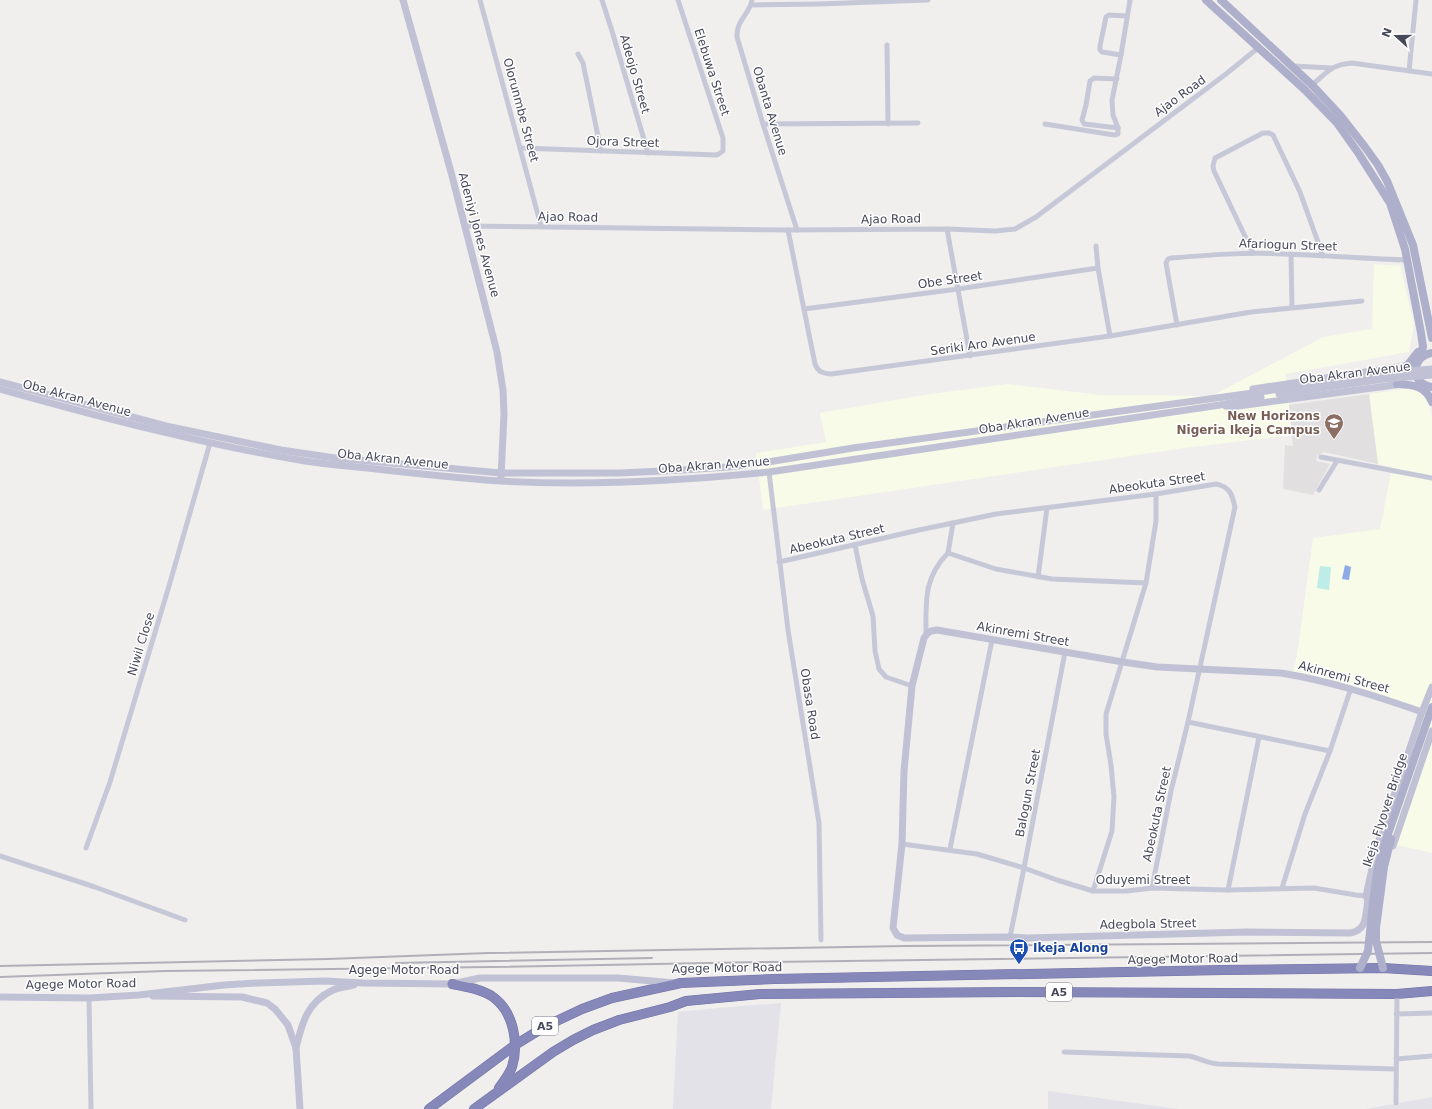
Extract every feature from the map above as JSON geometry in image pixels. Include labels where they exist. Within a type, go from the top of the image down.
[{"type":"highway","name":"Agege Motor Road","points":[[681,983],[774,979],[1029,973],[1360,968],[1432,971]]},
{"type":"highway","name":"A5","points":[[429,1109],[515,1045],[546,1026],[590,1006],[625,995],[681,983]]},
{"type":"highway","points":[[452,984],[485,993],[493,997],[508,1015],[513,1028],[515,1045],[511,1069],[496,1093]]},
{"type":"highway","name":"A5","points":[[474,1109],[554,1052],[593,1030],[619,1020],[670,1007],[686,1000],[760,994],[1015,992],[1397,994],[1432,991]]},
{"type":"main road","name":"Adeniyi Jones Avenue","points":[[403,0],[449,164],[497,352],[503,390],[504,414],[501,477]]},
{"type":"main road","points":[[1206,0],[1305,90],[1337,124],[1392,202],[1413,245],[1432,336]]},
{"type":"main road","points":[[1221,0],[1312,85],[1340,115],[1365,147],[1387,181],[1408,260],[1422,340],[1423,347],[1415,370],[1416,375],[1432,392]]},
{"type":"main road","points":[[1406,366],[1417,354],[1422,340]]},
{"type":"main road","points":[[1211,399],[1222,395],[1252,389],[1406,366],[1418,362],[1427,354],[1432,353]]},
{"type":"main road","name":"Oba Akran Avenue","points":[[0,382],[166,426],[281,450],[335,458],[501,477],[563,482],[620,482],[712,478],[769,472],[1220,404],[1260,394],[1385,373],[1432,369]]},
{"type":"main road","points":[[1351,374],[1357,376],[1359,380],[1358,386],[1354,390]]},
{"type":"main road","name":"Oba Akran Avenue","points":[[0,389],[210,443],[306,461],[422,475],[501,477],[683,470],[768,462],[861,447],[1211,399],[1384,379],[1432,375]]},
{"type":"main road","points":[[1220,404],[1231,407],[1418,382],[1432,387]]},
{"type":"main road","points":[[1397,384],[1413,385],[1420,388],[1426,392],[1432,402]]},
{"type":"main road","name":"Akinremi Street","points":[[926,636],[932,631],[938,630],[1157,667],[1200,670],[1225,669],[1281,673],[1351,688],[1422,712]]},
{"type":"main road","points":[[902,844],[904,771],[912,686],[922,645],[926,636]]},
{"type":"main road","points":[[1432,687],[1422,712],[1378,846],[1367,898],[1373,903],[1380,903],[1382,901],[1391,850],[1432,731]]},
{"type":"main road","name":"Ikeja Flyover Bridge","points":[[1360,968],[1368,951],[1374,893],[1380,860],[1432,707]]},
{"type":"main road","name":"Ikeja Flyover Bridge","points":[[1383,968],[1376,941],[1376,934],[1384,867],[1392,839],[1432,723]]},
{"type":"main road","name":"Adegbola Street","points":[[902,844],[893,928],[897,935],[904,938],[1028,938],[1247,932],[1350,933],[1357,932],[1363,927],[1367,898]]},
{"type":"main road","name":"Agege Motor Road","points":[[0,997],[89,998],[139,995],[224,985],[258,983],[325,982],[452,984],[480,978],[618,978],[681,983]]},
{"type":"main road","points":[[296,1048],[303,1023],[309,1009],[319,999],[333,990],[363,983]]},
{"type":"main road","points":[[139,995],[159,997],[242,997],[267,1003],[275,1009],[288,1025],[296,1048],[300,1109]]},
{"type":"street","name":"Olorunmbe Street","points":[[480,0],[541,226]]},
{"type":"street","name":"Adeojo Street","points":[[602,0],[648,153]]},
{"type":"street","name":"Elebuwa Street","points":[[678,0],[723,138],[723,151]]},
{"type":"street","points":[[751,2],[819,4],[928,0]]},
{"type":"street","points":[[1045,124],[1114,135],[1118,134],[1118,128],[1113,115],[1112,100],[1117,79],[1130,0]]},
{"type":"street","points":[[1409,71],[1416,0]]},
{"type":"street","name":"Obanta Avenue","points":[[751,2],[736,30],[737,37],[797,230]]},
{"type":"street","points":[[1121,55],[1102,52],[1100,50],[1100,46],[1106,17],[1109,15],[1127,16]]},
{"type":"street","points":[[887,45],[888,124]]},
{"type":"street","name":"Ajao Road","points":[[464,226],[788,230],[947,229],[1008,231],[1022,226],[1226,74],[1258,48]]},
{"type":"street","points":[[578,54],[583,63],[600,151]]},
{"type":"street","points":[[1312,85],[1332,68],[1340,64],[1352,63],[1432,74]]},
{"type":"street","points":[[1291,66],[1332,68]]},
{"type":"street","points":[[1117,79],[1094,78],[1090,81],[1082,120],[1084,124],[1118,128]]},
{"type":"street","points":[[763,124],[918,123]]},
{"type":"street","points":[[1253,253],[1212,166],[1215,158],[1263,133],[1269,133],[1273,135],[1300,192],[1324,256]]},
{"type":"street","name":"Ojora Street","points":[[521,148],[717,155],[723,151]]},
{"type":"street","points":[[947,229],[970,356]]},
{"type":"street","name":"Seriki Aro Avenue","points":[[788,230],[815,364],[818,370],[823,374],[970,356],[1110,336],[1177,326],[1251,312],[1362,300]]},
{"type":"street","points":[[1096,246],[1098,268],[1110,336]]},
{"type":"street","name":"Afariogun Street","points":[[1177,326],[1166,263],[1171,258],[1253,253],[1408,260]]},
{"type":"street","points":[[1291,254],[1292,307]]},
{"type":"street","name":"Obe Street","points":[[804,309],[958,289],[1098,268]]},
{"type":"street","name":"Niwil Close","points":[[86,848],[116,759],[169,586],[210,443]]},
{"type":"street","points":[[1321,457],[1432,478]]},
{"type":"street","points":[[1319,490],[1337,461]]},
{"type":"street","name":"Obasa Road","points":[[769,472],[788,630],[819,823],[821,940]]},
{"type":"street","name":"Abeokuta Street","points":[[779,562],[953,522],[996,514],[1156,494],[1216,484],[1232,493],[1235,507],[1200,670],[1171,791],[1152,888]]},
{"type":"street","points":[[1093,891],[1112,831],[1114,797],[1105,722],[1107,707],[1123,662],[1146,583],[1156,520],[1156,494]]},
{"type":"street","points":[[1038,577],[1047,508]]},
{"type":"street","points":[[926,636],[926,602],[931,576],[940,561],[948,553],[953,522]]},
{"type":"street","points":[[856,544],[862,579],[873,616],[875,651],[879,669],[886,677],[912,686]]},
{"type":"street","points":[[948,553],[996,569],[1038,577],[1052,579],[1146,583]]},
{"type":"street","points":[[950,850],[992,640]]},
{"type":"street","name":"Balogun Street","points":[[1010,937],[1065,652]]},
{"type":"street","points":[[1282,888],[1305,814],[1330,751],[1351,688]]},
{"type":"street","points":[[1188,722],[1330,751]]},
{"type":"street","points":[[1228,890],[1259,737]]},
{"type":"street","name":"Oduyemi Street","points":[[902,844],[977,854],[1093,891],[1128,891],[1152,888],[1228,890],[1314,888],[1367,898]]},
{"type":"street","points":[[0,856],[95,886],[185,920]]},
{"type":"street","points":[[1396,1103],[1397,994]]},
{"type":"street","points":[[89,998],[90,1109]]},
{"type":"street","points":[[1396,1014],[1432,1013]]},
{"type":"street","points":[[1064,1052],[1189,1056],[1196,1057],[1209,1063],[1218,1064],[1396,1069]]},
{"type":"street","points":[[1396,1059],[1432,1056]]},
{"type":"shaded area","points":[[1374,264],[1400,266],[1414,324],[1409,352],[1286,374],[1292,435],[1185,448],[763,510],[756,453],[826,442],[820,413],[923,395],[1008,384],[1101,395],[1212,396],[1323,337],[1372,329]]},
{"type":"shaded area","points":[[1412,388],[1422,393],[1428,400],[1432,419],[1432,853],[1379,841],[1421,714],[1293,673],[1297,655],[1313,538],[1380,529],[1392,467],[1378,464],[1369,394]]},
{"type":"shaded area","name":"New Horizons Nigeria Ikeja Campus","points":[[1369,394],[1378,464],[1324,452],[1317,456],[1316,461],[1330,464],[1313,495],[1283,489],[1285,445],[1293,446],[1289,405]]},
{"type":"shaded area","points":[[1320,566],[1331,567],[1329,590],[1317,588]]},
{"type":"shaded area","points":[[781,1003],[771,1109],[673,1109],[678,1012]]},
{"type":"shaded area","points":[[1048,1091],[1178,1109],[1048,1109]]},
{"type":"shaded area","points":[[1432,1097],[1432,1109],[1366,1109]]},
{"type":"water","points":[[1345,565],[1351,567],[1349,580],[1342,579]]},
{"type":"railway","points":[[0,966],[328,959],[488,953],[905,946],[1432,942]]},
{"type":"railway","points":[[0,977],[165,971],[1432,953]]},
{"type":"railway","points":[[396,963],[652,958]]},
{"type":"place","name":"New Horizons Nigeria Ikeja Campus","points":[[1334,440]]},
{"type":"place","name":"Ikeja Along","points":[[1019,965]]}]
